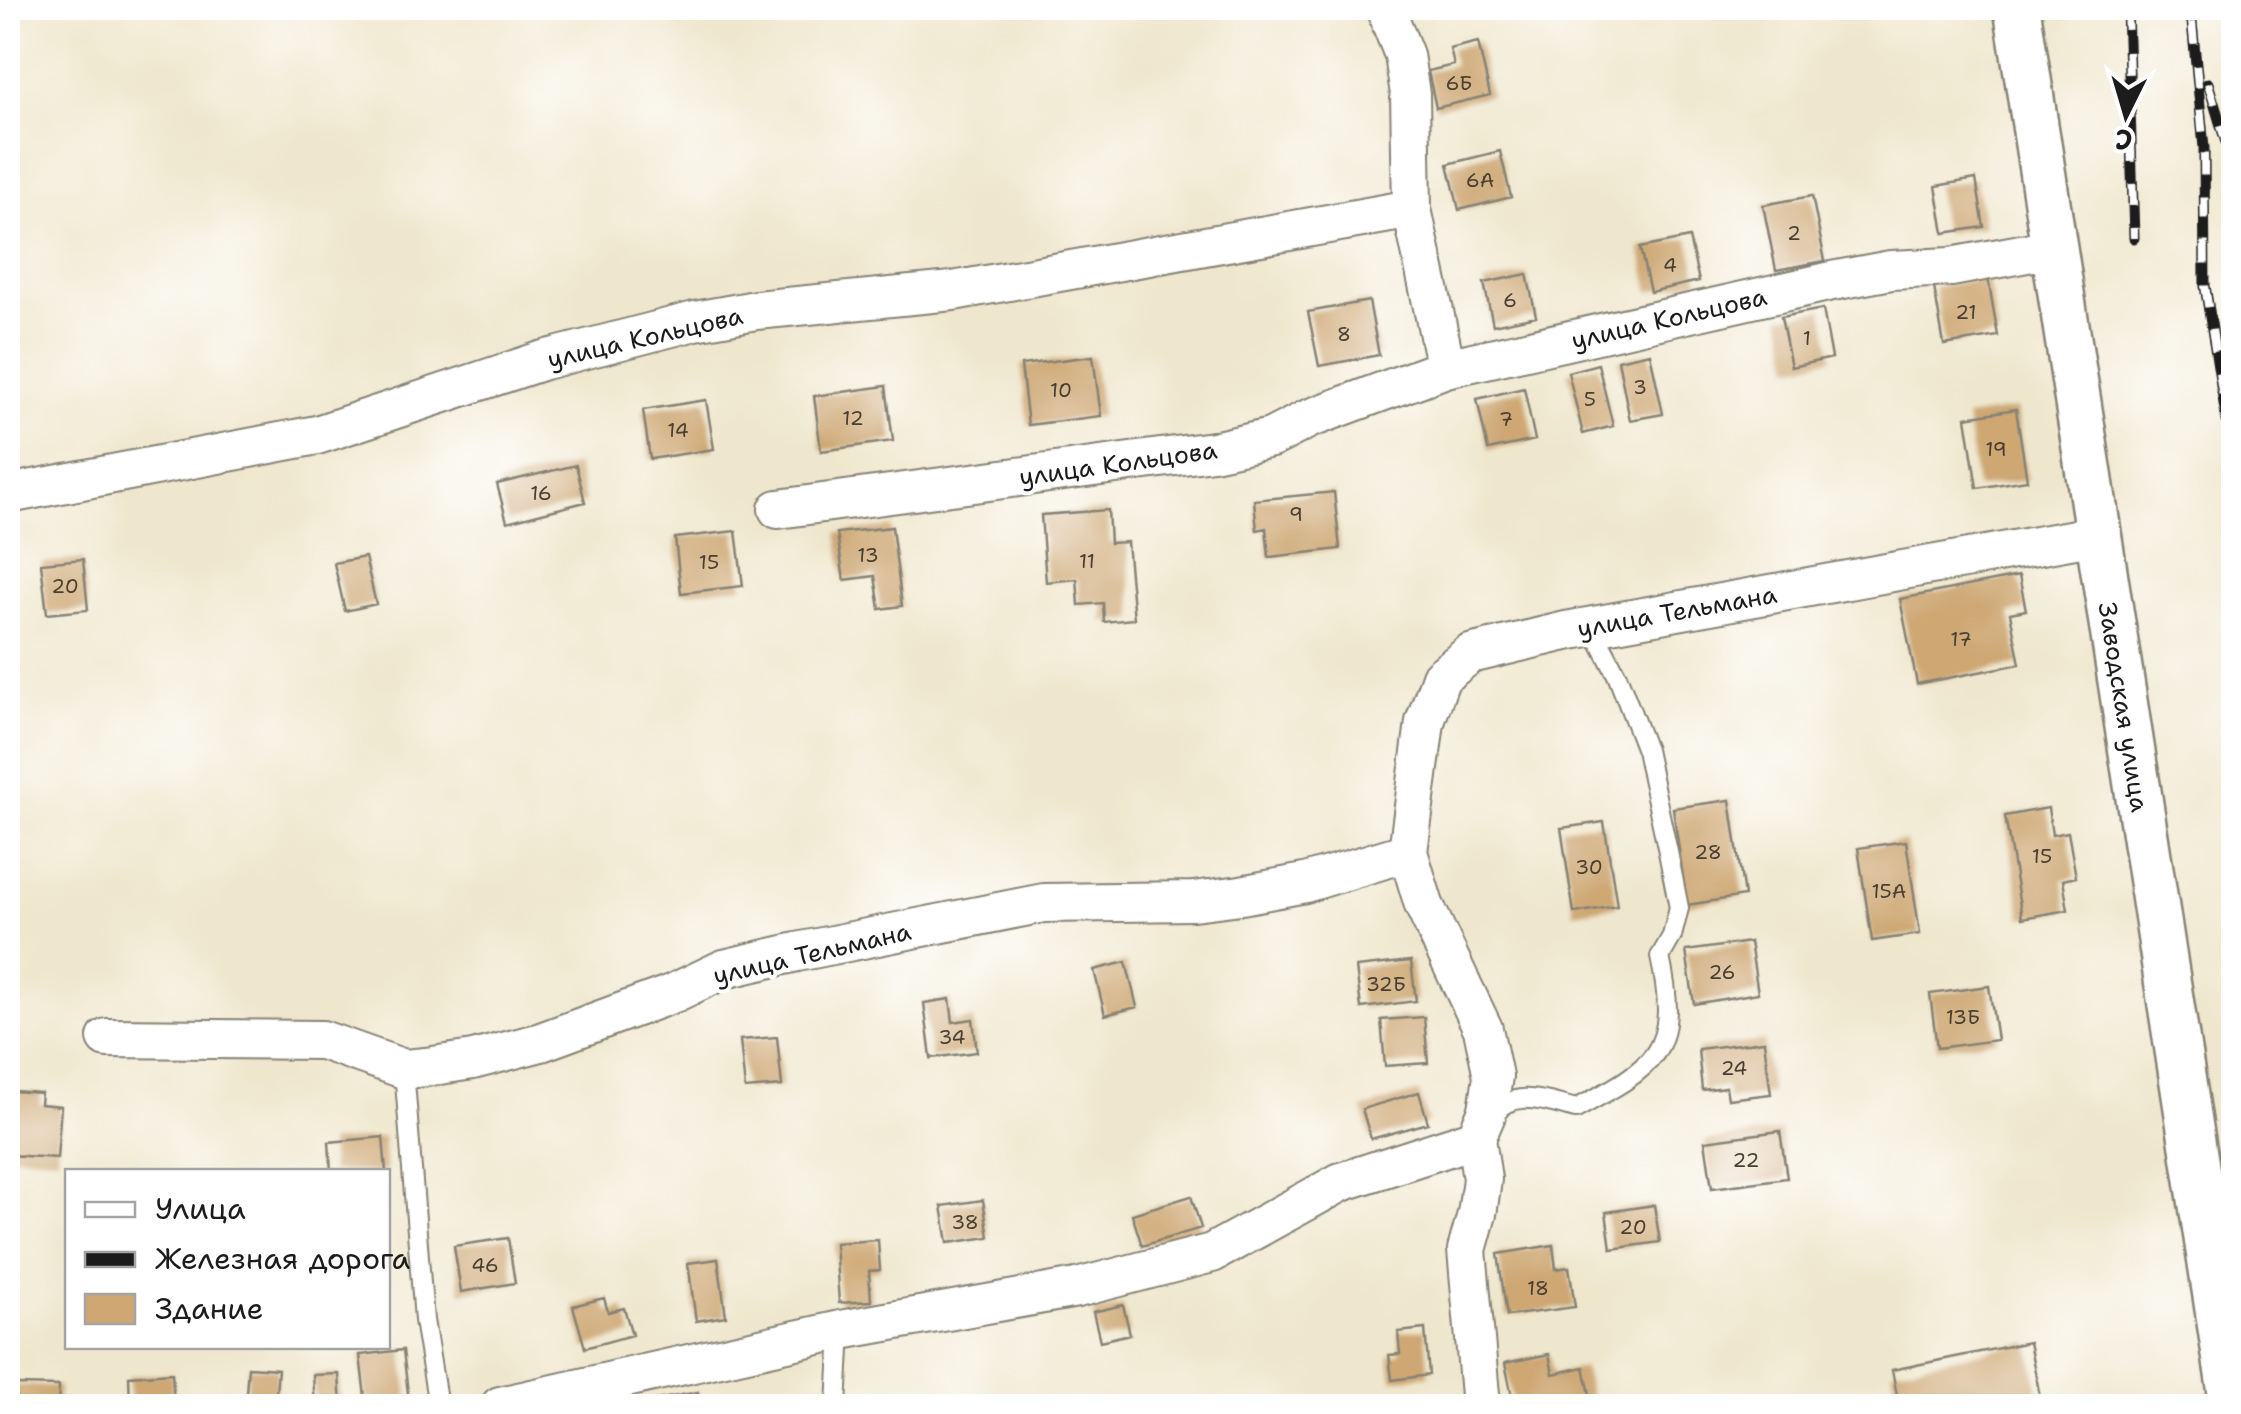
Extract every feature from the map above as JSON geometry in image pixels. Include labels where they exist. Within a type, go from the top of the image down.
[{"type":"street","points":[[1386,8],[1404,55],[1410,94],[1412,210],[1446,368]]},
{"type":"street","name":"Заводская улица","points":[[2018,8],[2233,1406]]},
{"type":"street","name":"улица Кольцова","points":[[8,494],[317,435],[544,360],[695,321],[756,310],[954,292],[1412,210]]},
{"type":"street","name":"улица Кольцова","points":[[1446,368],[1832,281],[1891,270],[1951,267],[2054,248]]},
{"type":"street","name":"улица Кольцoва","points":[[778,508],[1213,451],[1271,438],[1308,419],[1446,368]]},
{"type":"street","name":"улица Тельмана","points":[[1481,1406],[1468,1250],[1482,1179],[1476,1138],[1488,1110],[1493,1076],[1483,1029],[1424,905],[1408,852],[1425,722],[1442,678],[1470,654],[1591,626],[2097,535]]},
{"type":"street","name":"улица Тельмана","points":[[107,1038],[322,1040],[404,1068],[473,1060],[541,1042],[674,993],[724,969],[797,952],[1044,903],[1193,902],[1241,896],[1305,883],[1408,852]]},
{"type":"street","points":[[500,1406],[610,1395],[841,1330],[1077,1288],[1212,1252],[1340,1182],[1476,1138]]},
{"type":"lane","points":[[1476,1138],[1500,1106],[1519,1097],[1576,1109],[1614,1088],[1653,1060],[1666,1028],[1669,997],[1660,957],[1672,936],[1679,908],[1646,750],[1617,675],[1591,626]]},
{"type":"lane","points":[[404,1068],[424,1320],[438,1406]]},
{"type":"lane","points":[[837,1406],[841,1330]]},
{"type":"building","points":[[1478,42],[1490,95],[1436,108],[1428,71],[1454,65],[1450,49]]},
{"type":"building","points":[[1500,151],[1511,197],[1459,210],[1448,164]]},
{"type":"building","points":[[1976,179],[1984,227],[1944,233],[1936,186]]},
{"type":"building","points":[[1812,196],[1825,261],[1776,270],[1763,205]]},
{"type":"building","points":[[1689,238],[1699,281],[1650,292],[1640,248]]},
{"type":"building","points":[[1527,274],[1536,316],[1493,325],[1484,283]]},
{"type":"building","points":[[1988,278],[1998,336],[1944,345],[1934,287]]},
{"type":"building","points":[[1369,301],[1379,355],[1319,366],[1308,312]]},
{"type":"building","points":[[1823,309],[1832,358],[1791,367],[1781,317]]},
{"type":"building","points":[[1650,353],[1663,414],[1630,420],[1618,360]]},
{"type":"building","points":[[1093,356],[1101,416],[1028,425],[1021,365]]},
{"type":"building","points":[[1598,364],[1613,426],[1583,434],[1568,372]]},
{"type":"building","points":[[886,386],[893,441],[821,451],[814,396]]},
{"type":"building","points":[[1524,388],[1535,440],[1488,450],[1477,399]]},
{"type":"building","points":[[706,400],[714,449],[650,459],[643,410]]},
{"type":"building","points":[[2016,409],[2027,480],[1977,488],[1966,417]]},
{"type":"building","points":[[576,465],[585,502],[507,522],[497,484]]},
{"type":"building","points":[[1334,492],[1340,549],[1269,557],[1266,528],[1257,530],[1254,500]]},
{"type":"building","points":[[1108,510],[1110,543],[1127,542],[1134,619],[1104,622],[1103,603],[1079,605],[1077,579],[1046,582],[1041,515]]},
{"type":"building","points":[[892,527],[902,606],[880,609],[875,576],[844,580],[837,533]]},
{"type":"building","points":[[736,531],[743,586],[681,593],[675,538]]},
{"type":"building","points":[[365,557],[376,604],[345,611],[334,563]]},
{"type":"building","points":[[83,559],[88,610],[47,614],[41,563]]},
{"type":"building","points":[[2019,576],[2026,610],[2010,613],[2020,664],[1917,684],[1900,599]]},
{"type":"building","points":[[1730,800],[1744,896],[1687,905],[1673,808]]},
{"type":"building","points":[[2048,808],[2052,835],[2068,832],[2076,877],[2063,880],[2068,910],[2022,918],[2005,816]]},
{"type":"building","points":[[1604,822],[1617,906],[1574,913],[1561,828]]},
{"type":"building","points":[[1906,841],[1920,934],[1872,941],[1858,848]]},
{"type":"building","points":[[1750,942],[1758,993],[1694,1004],[1686,951]]},
{"type":"building","points":[[1411,961],[1416,1001],[1361,1008],[1356,967]]},
{"type":"building","points":[[1126,962],[1137,1007],[1105,1015],[1094,970]]},
{"type":"building","points":[[1989,986],[1997,1040],[1937,1048],[1930,994]]},
{"type":"building","points":[[950,999],[953,1022],[973,1019],[977,1052],[931,1058],[924,1003]]},
{"type":"building","points":[[1424,1017],[1428,1063],[1385,1066],[1381,1020]]},
{"type":"building","points":[[777,1037],[782,1086],[745,1089],[740,1040]]},
{"type":"building","points":[[1764,1041],[1771,1094],[1728,1099],[1726,1087],[1702,1090],[1698,1049]]},
{"type":"building","points":[[12,1091],[41,1093],[40,1104],[61,1106],[57,1158],[8,1155]]},
{"type":"building","points":[[1419,1092],[1428,1123],[1371,1139],[1362,1109]]},
{"type":"building","points":[[1780,1131],[1787,1178],[1712,1188],[1705,1141]]},
{"type":"building","points":[[383,1137],[386,1169],[331,1169],[329,1142]]},
{"type":"building","points":[[1191,1196],[1201,1228],[1142,1246],[1132,1214]]},
{"type":"building","points":[[983,1200],[989,1237],[948,1243],[942,1206]]},
{"type":"building","points":[[1654,1205],[1660,1242],[1611,1249],[1606,1212]]},
{"type":"building","points":[[508,1238],[515,1283],[461,1292],[454,1246]]},
{"type":"building","points":[[878,1240],[880,1270],[869,1271],[871,1301],[839,1303],[835,1243]]},
{"type":"building","points":[[1553,1245],[1556,1269],[1569,1267],[1575,1307],[1507,1316],[1498,1254]]},
{"type":"building","points":[[718,1259],[726,1316],[696,1321],[688,1263]]},
{"type":"building","points":[[604,1298],[608,1312],[624,1308],[632,1335],[585,1348],[573,1306]]},
{"type":"building","points":[[1123,1305],[1130,1334],[1100,1341],[1093,1312]]},
{"type":"building","points":[[1425,1329],[1429,1375],[1392,1380],[1389,1355],[1400,1354],[1398,1332]]},
{"type":"building","points":[[2029,1342],[2042,1406],[1899,1406],[1892,1370]]},
{"type":"building","points":[[403,1350],[409,1402],[366,1406],[360,1355]]},
{"type":"building","points":[[1549,1354],[1553,1374],[1584,1367],[1591,1399],[1561,1406],[1514,1406],[1505,1363]]},
{"type":"building","points":[[248,1367],[278,1369],[275,1406],[245,1406]]},
{"type":"building","points":[[172,1373],[174,1406],[130,1406],[129,1376]]},
{"type":"building","points":[[339,1374],[341,1406],[315,1406],[313,1375]]},
{"type":"building","points":[[16,1385],[59,1386],[58,1406],[16,1406]]},
{"type":"building","points":[[698,1392],[700,1406],[657,1406],[656,1400]]},
{"type":"railway","points":[[2127,8],[2134,238]]},
{"type":"railway","points":[[2192,22],[2204,148],[2205,286],[2233,459]]},
{"type":"railway","points":[[2208,83],[2234,169]]}]
